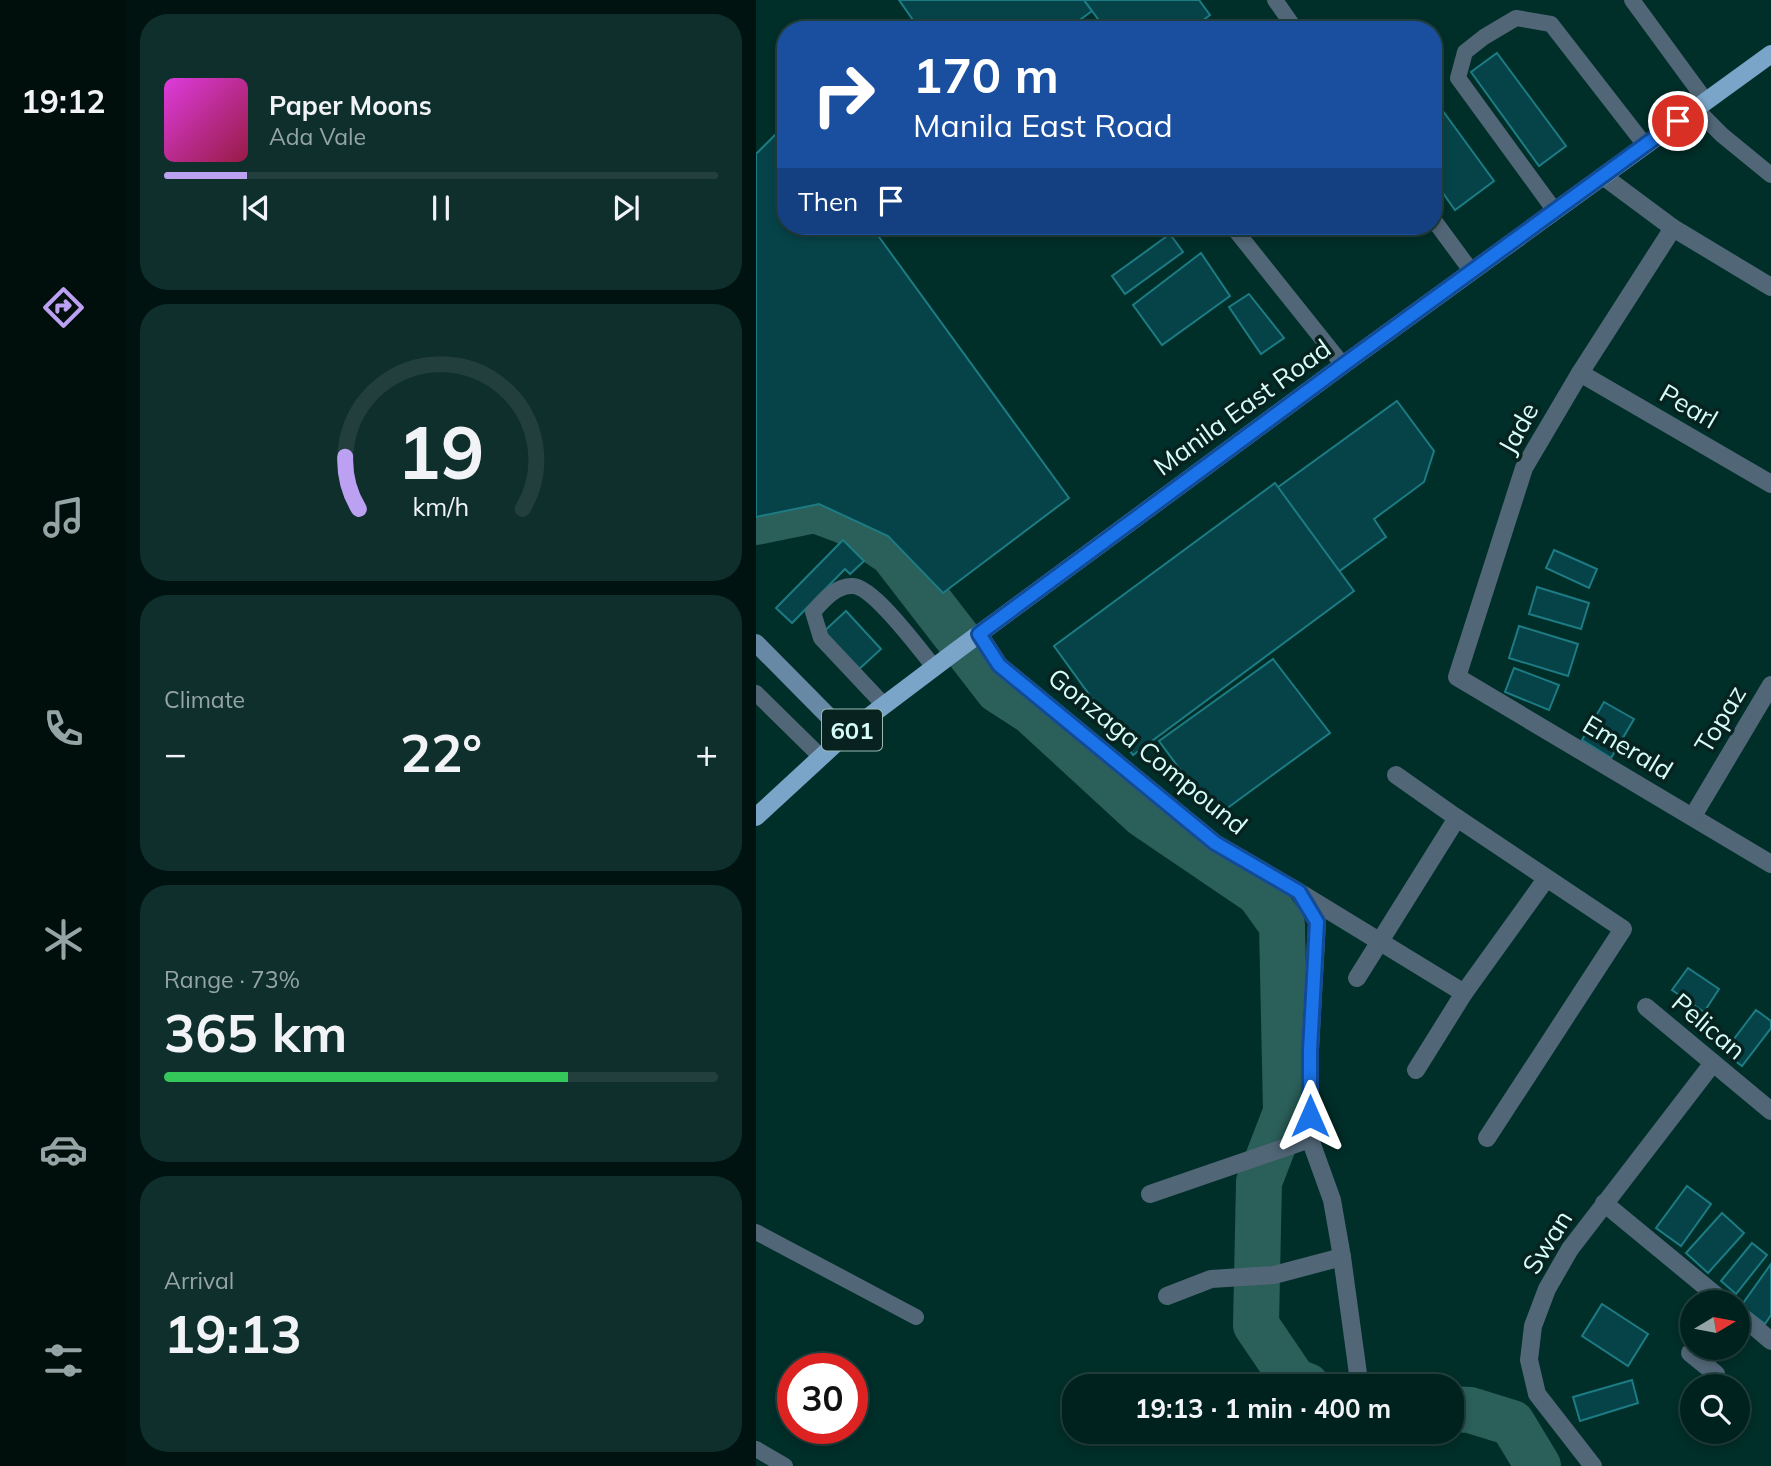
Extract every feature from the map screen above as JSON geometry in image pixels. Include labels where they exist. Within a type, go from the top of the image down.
[{"type":"main road","name":"Manila East Road","points":[[756,817],[846,734],[934,667],[1771,54]]},
{"type":"main road","points":[[756,643],[846,734]]},
{"type":"street","points":[[1602,176],[1673,228],[1771,287]]},
{"type":"street","name":"Jade","points":[[1457,677],[1524,468],[1580,373],[1673,228]]},
{"type":"street","name":"Pearl","points":[[1580,373],[1771,484]]},
{"type":"street","name":"Gonzaga Compound","points":[[976,636],[999,665],[1215,843],[1299,892],[1317,922],[1310,1050],[1310,1139],[1332,1200],[1358,1374]]},
{"type":"street","name":"Emerald","points":[[1457,677],[1771,864]]},
{"type":"street","name":"Topaz","points":[[1693,816],[1771,685]]},
{"type":"street","points":[[1396,775],[1623,929],[1488,1138]]},
{"type":"street","points":[[1357,978],[1457,818]]},
{"type":"street","points":[[1416,1070],[1464,993],[1546,879]]},
{"type":"street","points":[[1299,892],[1464,993]]},
{"type":"street","name":"Pelican","points":[[1646,1007],[1771,1111]]},
{"type":"street","name":"Swan","points":[[1593,1466],[1537,1394],[1529,1360],[1533,1326],[1547,1289],[1570,1249],[1713,1063]]},
{"type":"street","points":[[1150,1194],[1310,1139]]},
{"type":"street","points":[[1604,1203],[1709,1290]]},
{"type":"street","points":[[1167,1296],[1211,1279],[1274,1275],[1342,1257]]},
{"type":"street","points":[[1750,1324],[1771,1340]]},
{"type":"lane","points":[[1275,0],[1290,21]]},
{"type":"lane","points":[[1632,0],[1722,135],[1771,175]]},
{"type":"lane","points":[[1555,211],[1458,78],[1465,52],[1485,37],[1516,18],[1551,24],[1645,145]]},
{"type":"lane","points":[[1442,231],[1472,272]]},
{"type":"lane","points":[[1239,235],[1343,365]]},
{"type":"lane","points":[[884,705],[821,638],[813,612],[826,598],[843,587],[856,586],[878,600],[934,667]]},
{"type":"lane","points":[[756,693],[821,757]]},
{"type":"lane","points":[[756,1232],[916,1317]]},
{"type":"lane","points":[[756,1449],[785,1466]]},
{"type":"building","points":[[899,0],[1084,0],[1092,11],[1078,21],[914,21]]},
{"type":"building","points":[[1084,0],[1199,0],[1210,15],[1202,21],[1099,21]]},
{"type":"building","points":[[1497,53],[1566,146],[1539,166],[1471,72]]},
{"type":"building","points":[[1442,110],[1494,181],[1455,210],[1442,192]]},
{"type":"building","points":[[777,133],[777,235],[878,235],[1069,498],[943,593],[888,536],[819,504],[756,517],[756,154]]},
{"type":"building","points":[[1169,235],[1183,252],[1125,294],[1112,276]]},
{"type":"building","points":[[1201,253],[1230,296],[1162,345],[1133,305]]},
{"type":"building","points":[[1249,294],[1284,338],[1261,354],[1229,307]]},
{"type":"building","points":[[1397,401],[1434,451],[1424,482],[1374,519],[1386,537],[1330,578],[1270,493]]},
{"type":"building","points":[[1275,483],[1354,591],[1133,755],[1054,646]]},
{"type":"building","points":[[843,540],[864,561],[850,574],[845,569],[792,623],[776,608]]},
{"type":"building","points":[[1554,550],[1597,569],[1589,588],[1546,568]]},
{"type":"building","points":[[1537,587],[1589,603],[1581,629],[1529,614]]},
{"type":"building","points":[[846,611],[881,649],[857,671],[821,634]]},
{"type":"building","points":[[1519,626],[1578,644],[1568,676],[1509,658]]},
{"type":"building","points":[[1273,659],[1330,733],[1215,817],[1159,741]]},
{"type":"building","points":[[1514,668],[1559,685],[1549,710],[1505,692]]},
{"type":"building","points":[[1604,702],[1634,719],[1611,758],[1582,740]]},
{"type":"building","points":[[1688,968],[1719,989],[1704,1012],[1672,990]]},
{"type":"building","points":[[1756,1010],[1771,1021],[1771,1028],[1742,1066],[1724,1052]]},
{"type":"building","points":[[1687,1186],[1711,1204],[1681,1246],[1656,1228]]},
{"type":"building","points":[[1722,1213],[1744,1233],[1708,1273],[1686,1253]]},
{"type":"building","points":[[1752,1243],[1767,1255],[1739,1290],[1731,1290],[1721,1281]]},
{"type":"building","points":[[1771,1264],[1771,1315],[1765,1324],[1750,1313],[1750,1293]]},
{"type":"building","points":[[1602,1304],[1648,1334],[1628,1366],[1582,1336]]},
{"type":"building","points":[[1632,1380],[1638,1403],[1580,1421],[1573,1397]]},
{"type":"waterway","points":[[756,522],[815,510],[847,522],[892,553],[998,690],[1032,712],[1144,815],[1259,893],[1282,925],[1286,1112],[1259,1182],[1256,1325],[1289,1374]]},
{"type":"waterway","points":[[1464,1410],[1512,1423],[1538,1466]]},
{"type":"route","points":[[1310,1116],[1310,1050],[1317,922],[1299,892],[1215,843],[999,665],[979,634],[1678,121]]}]
